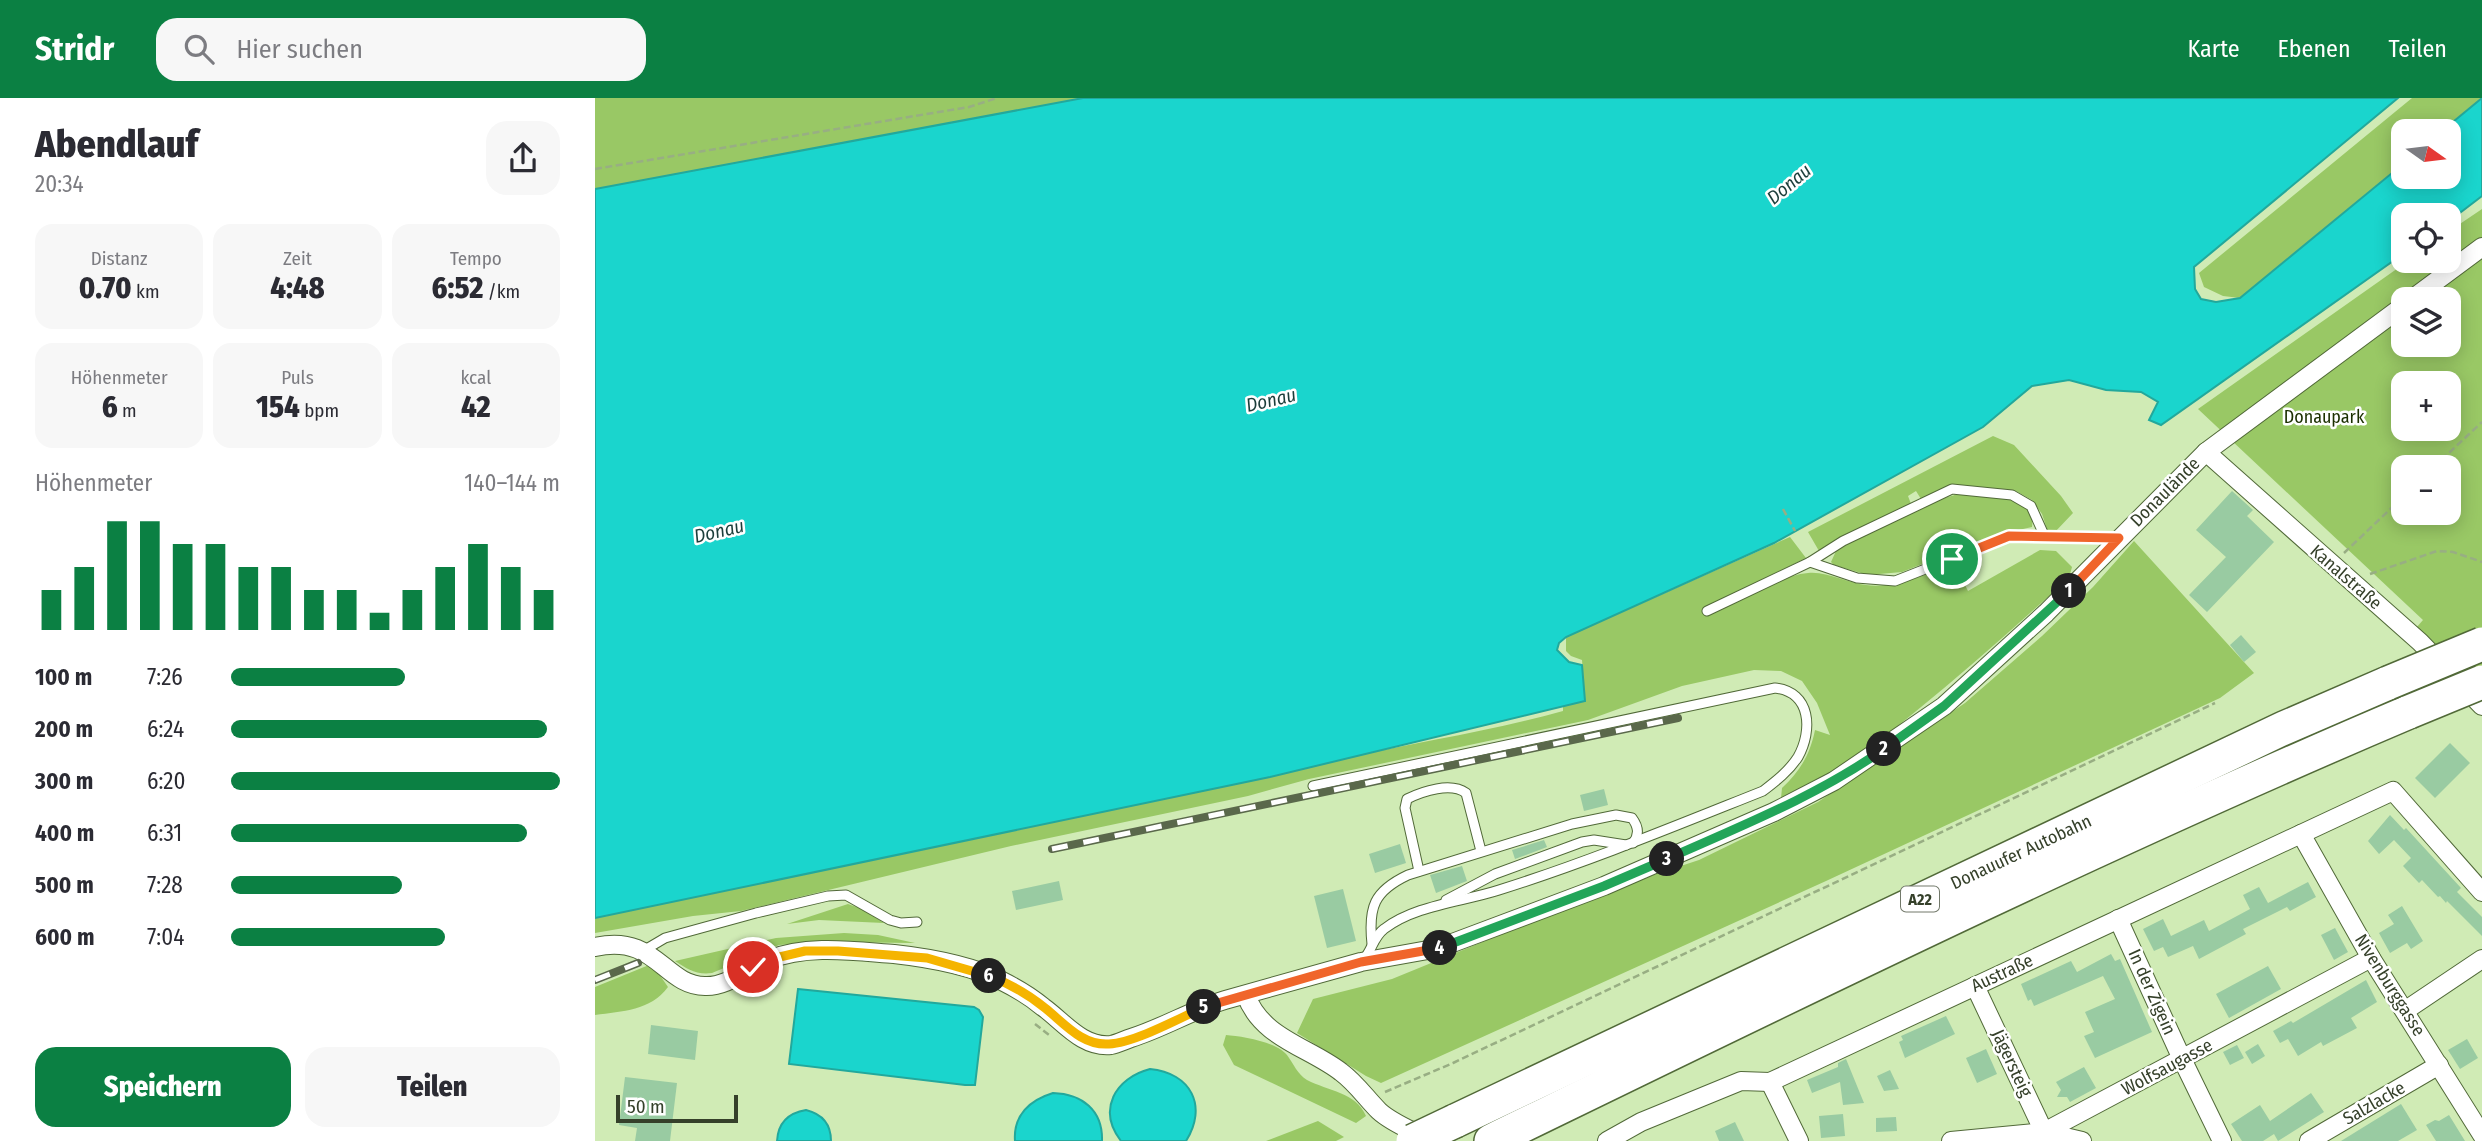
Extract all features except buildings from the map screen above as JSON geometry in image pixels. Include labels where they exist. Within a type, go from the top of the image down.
[{"type":"highway","name":"Donauufer Autobahn","points":[[1413,1141],[1444,1131],[2284,728],[2482,644]]},
{"type":"highway","name":"Donauufer Autobahn","points":[[1493,1140],[1984,902],[2266,774],[2482,682]]},
{"type":"street","points":[[2428,287],[2482,247]]},
{"type":"street","name":"Donaulände","points":[[595,947],[609,943],[623,944],[643,951],[655,957],[683,981],[707,987],[725,982],[767,960],[805,951],[895,954],[927,958],[1002,981],[1043,1007],[1070,1030],[1098,1044],[1111,1045],[1151,1031],[1205,1006],[1361,962],[1439,948],[1616,881],[1773,812],[1834,781],[1944,706],[2046,613],[2206,452],[2391,315]]},
{"type":"street","name":"Kanalstraße","points":[[2206,452],[2420,642],[2482,706]]},
{"type":"street","name":"Austraße","points":[[1607,1141],[1641,1122],[1741,1081],[1770,1082],[2393,791],[2482,892]]},
{"type":"street","name":"Nivenburggasse","points":[[2301,834],[2371,958],[2482,1135]]},
{"type":"street","name":"In der Zigein","points":[[2118,919],[2222,1141]]},
{"type":"street","name":"Wolfsaugasse","points":[[1951,1141],[2043,1136],[2371,958]]},
{"type":"street","points":[[2406,1010],[2482,959]]},
{"type":"street","name":"Jägersteig","points":[[1975,986],[2043,1136]]},
{"type":"street","points":[[1246,995],[1256,1015],[1266,1026],[1340,1070],[1379,1111],[1391,1119],[1444,1131]]},
{"type":"street","name":"Salzlacke","points":[[2309,1141],[2439,1065]]},
{"type":"street","points":[[1770,1082],[1799,1141]]},
{"type":"street","points":[[2043,1136],[2082,1141]]},
{"type":"lane","points":[[1707,611],[1952,489],[2012,495],[2031,506],[2045,537]]},
{"type":"lane","points":[[1810,562],[1857,578],[1895,581],[2009,536],[2119,538]]},
{"type":"lane","points":[[1313,786],[1775,688],[1785,689],[1800,699],[1806,718],[1804,744],[1798,756],[1780,778],[1762,791],[1630,844],[1498,890],[1401,919],[1377,936],[1361,962]]},
{"type":"lane","points":[[1419,871],[1405,808],[1407,799],[1416,794],[1454,788],[1466,793],[1481,851]]},
{"type":"lane","points":[[1372,947],[1370,929],[1376,896],[1390,883],[1419,871],[1572,824],[1616,816],[1632,818],[1636,823],[1638,833],[1630,844]]},
{"type":"lane","points":[[1432,908],[1495,874],[1581,842],[1594,840],[1630,844]]},
{"type":"lane","points":[[643,951],[665,938],[828,896],[846,895],[890,920],[901,923],[917,922]]},
{"type":"path","points":[[595,169],[969,107],[997,98]]},
{"type":"path","points":[[2447,455],[2482,422]]},
{"type":"path","points":[[2332,565],[2391,508]]},
{"type":"path","points":[[1783,509],[1794,531]]},
{"type":"path","points":[[2350,581],[2437,551],[2453,552],[2482,562]]},
{"type":"path","points":[[1369,1099],[1453,1063],[2215,703]]},
{"type":"green space","points":[[595,98],[1083,98],[595,189]]},
{"type":"green space","points":[[2412,98],[2482,98],[2457,119],[2391,119],[2391,174],[2240,298],[2223,296],[2204,287],[2199,273]]},
{"type":"green space","name":"Donaupark","points":[[2482,209],[2482,695],[2416,628],[2423,620],[2198,409],[2391,273],[2461,273],[2461,223]]},
{"type":"green space","points":[[1993,436],[2014,445],[2073,513],[2055,532],[2048,532],[2042,514],[2032,500],[2016,491],[1952,485],[1921,499],[1916,491],[1908,496],[1911,504],[1819,551],[1808,532]]},
{"type":"green space","points":[[1958,494],[1993,496],[2017,502],[2026,507],[2031,516],[2032,527],[1996,535],[1902,572],[1868,575],[1831,562],[1836,551],[1850,543],[1938,500]]},
{"type":"green space","points":[[1790,537],[1806,558],[1705,608],[1742,597],[1791,576],[1808,573],[1878,586],[1900,583],[1955,565],[1968,591],[2040,550],[2056,551],[2072,567],[2069,578],[1974,663],[1900,724],[1835,771],[1781,798],[1782,788],[1807,755],[1815,730],[1830,735],[1817,703],[1802,681],[1781,671],[1754,670],[1682,686],[1588,720],[1011,846],[741,911],[693,916],[595,933],[595,918],[1509,725],[1563,711],[1563,706],[1585,700],[1582,660],[1566,651],[1566,637]]},
{"type":"green space","points":[[2134,541],[2254,673],[2220,698],[1381,1083],[1297,1033],[1313,999],[1392,979],[1620,886],[1699,860],[1818,802],[1965,703],[2042,636],[2093,587]]},
{"type":"green space","points":[[848,904],[862,909],[884,923],[819,920],[787,924]]},
{"type":"green space","points":[[844,933],[878,935],[915,943],[821,942],[779,945],[712,973],[696,972],[675,961],[776,938]]},
{"type":"green space","points":[[649,965],[657,971],[668,987],[661,995],[653,1001],[626,1011],[595,1015],[595,987]]},
{"type":"green space","points":[[1226,1035],[1249,1038],[1282,1050],[1304,1078],[1348,1097],[1356,1102],[1366,1116],[1356,1123],[1234,1065],[1223,1045]]},
{"type":"green space","points":[[1318,1121],[1344,1137],[1336,1141],[1266,1141]]},
{"type":"water","name":"Donau","points":[[1083,98],[2398,98],[2194,267],[2195,289],[2201,299],[2216,302],[2240,298],[2391,174],[2391,189],[2461,189],[2461,119],[2457,119],[2482,98],[2482,196],[2461,212],[2461,203],[2391,203],[2391,262],[2161,425],[2149,420],[2158,402],[2141,392],[2106,390],[2069,380],[2032,386],[1983,427],[1774,543],[1566,637],[1559,643],[1557,650],[1569,662],[1582,665],[1585,701],[1270,777],[595,918],[595,189]]},
{"type":"water","points":[[798,989],[974,1007],[983,1017],[975,1085],[789,1064]]},
{"type":"water","points":[[1150,1069],[1176,1077],[1192,1093],[1195,1116],[1186,1141],[1121,1141],[1114,1129],[1110,1118],[1113,1097],[1127,1080]]},
{"type":"water","points":[[1053,1093],[1082,1100],[1089,1106],[1099,1121],[1102,1141],[1015,1141],[1020,1116],[1030,1104]]},
{"type":"water","points":[[806,1110],[825,1121],[831,1141],[777,1141],[779,1129],[785,1120]]},
{"type":"railway","points":[[1052,849],[1678,718]]},
{"type":"railway","points":[[595,980],[638,963]]},
{"type":"route","points":[[753,967],[767,960],[805,951],[895,954],[927,958],[980,972],[1002,981],[1087,1040],[1111,1045],[1151,1031],[1205,1006],[1361,962],[1439,948],[1604,886],[1773,812],[1834,781],[1944,706],[2046,613],[2119,538],[2009,536],[1952,559]]}]
